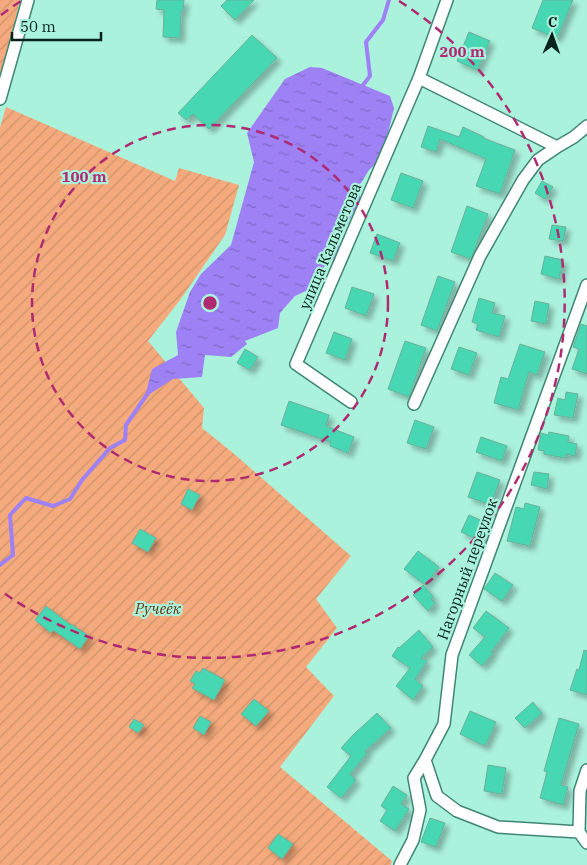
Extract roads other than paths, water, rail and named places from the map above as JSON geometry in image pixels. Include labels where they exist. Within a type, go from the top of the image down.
[{"type":"street","points":[[0,99],[28,0]]},
{"type":"street","name":"улица Кальметова","points":[[351,402],[296,364],[419,78],[447,0]]},
{"type":"street","points":[[419,78],[557,147]]},
{"type":"street","points":[[414,404],[480,256],[522,180],[538,160],[574,137],[587,126]]},
{"type":"street","name":"Нагорный переулок","points":[[400,865],[413,840],[420,810],[414,778],[444,724],[452,654],[587,285]]},
{"type":"street","points":[[425,760],[437,796],[457,811],[498,827],[579,832]]},
{"type":"street","points":[[587,770],[580,791],[579,832],[587,842]]},
{"type":"water","points":[[310,67],[322,68],[390,96],[394,108],[382,158],[369,170],[358,188],[361,201],[340,240],[337,259],[329,260],[308,290],[295,296],[280,313],[278,328],[245,341],[247,344],[231,357],[205,355],[202,377],[173,379],[145,397],[152,369],[178,355],[176,332],[190,292],[201,274],[231,245],[254,162],[247,133],[285,79]]},
{"type":"waterway","points":[[360,89],[370,76],[366,42],[383,20],[389,0]]},
{"type":"waterway","points":[[0,565],[13,555],[10,515],[26,498],[53,506],[70,499],[82,480],[110,448],[125,440],[126,425],[148,393]]},
{"type":"park label","name":"Ручеёк","points":[[158,608]]}]
